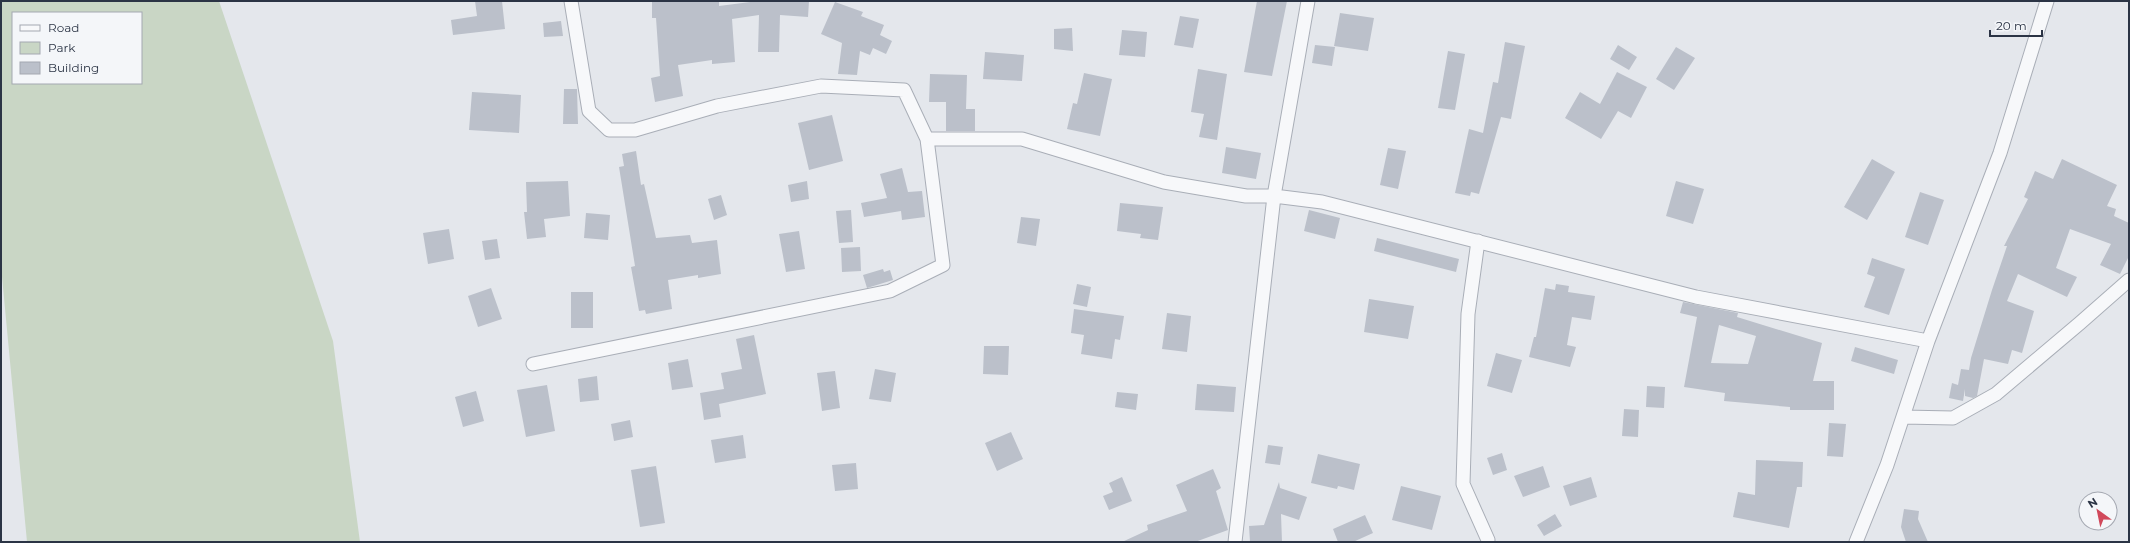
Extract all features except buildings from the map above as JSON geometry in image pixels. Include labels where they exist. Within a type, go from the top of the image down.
[{"type":"street","points":[[533,364],[890,291],[943,265],[927,139],[904,90],[821,86],[716,106],[635,130],[609,130],[589,110],[570,1]]},
{"type":"street","points":[[1235,542],[1274,196],[1308,1]]},
{"type":"street","points":[[1856,542],[1887,465],[1928,340],[2000,153],[2047,1]]},
{"type":"street","points":[[927,139],[1022,139],[1164,182],[1246,196],[1274,196],[1322,202],[1696,297],[1928,340]]},
{"type":"street","points":[[1478,241],[1468,314],[1463,484],[1488,540]]},
{"type":"street","points":[[1903,417],[1953,418],[1996,394],[2129,280]]},
{"type":"green space","points":[[1,1],[219,1],[333,341],[360,542],[27,542],[1,266]]}]
